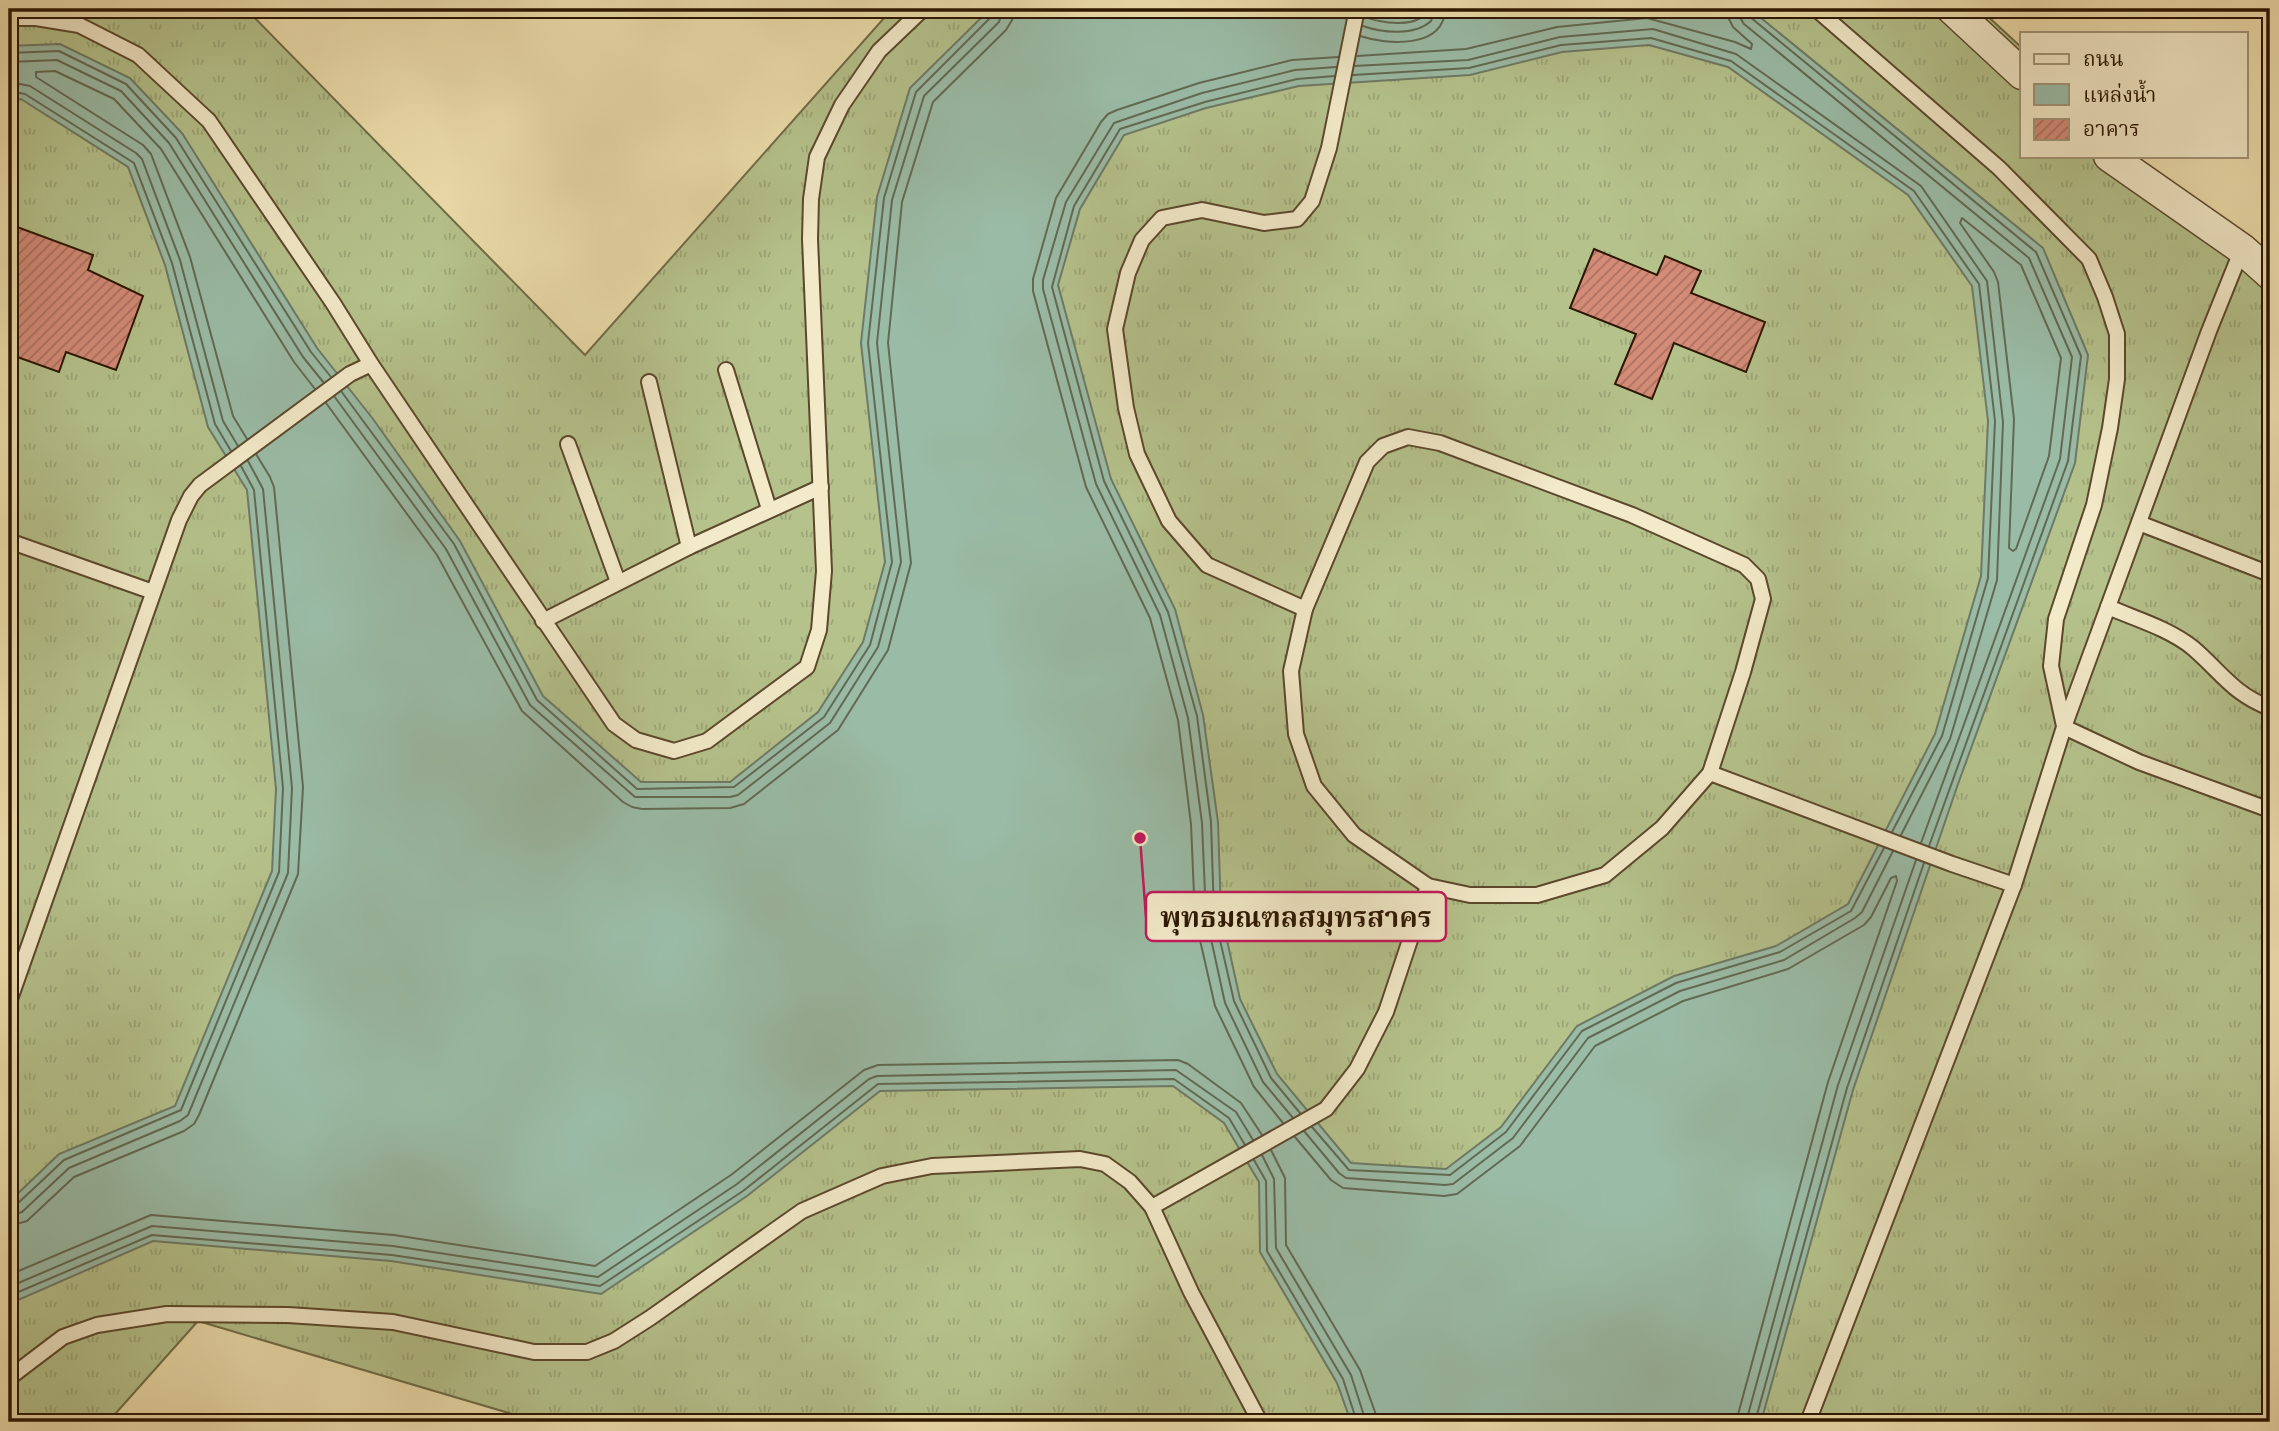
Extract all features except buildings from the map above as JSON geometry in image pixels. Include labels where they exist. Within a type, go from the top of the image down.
[{"type":"street","points":[[1952,9],[2020,72]]},
{"type":"street","points":[[2112,158],[2242,249],[2270,274]]},
{"type":"lane","points":[[9,18],[36,18],[79,25],[138,55],[209,121],[614,724],[636,740],[674,751],[707,741],[807,667],[819,631],[824,571],[810,239],[811,199],[817,157],[842,105],[879,51],[923,9]]},
{"type":"lane","points":[[1305,609],[1207,565],[1169,521],[1137,454],[1126,408],[1115,329],[1128,273],[1142,240],[1162,218],[1202,211],[1264,223],[1297,219],[1312,201],[1336,120],[1357,9]]},
{"type":"lane","points":[[1815,9],[1999,167],[2089,259],[2105,297],[2117,334],[2117,379],[2094,505],[2056,619],[2051,666],[2064,727]]},
{"type":"lane","points":[[1808,1422],[2014,885],[2064,727],[2209,331],[2242,249]]},
{"type":"lane","points":[[9,1002],[178,520],[191,496],[201,485],[350,374],[371,364]]},
{"type":"lane","points":[[726,370],[769,509]]},
{"type":"lane","points":[[649,382],[689,547]]},
{"type":"lane","points":[[1408,438],[1440,443],[1632,515],[1744,565],[1758,579],[1763,599],[1743,672],[1710,773],[1662,828],[1605,875],[1537,895],[1470,895],[1428,886],[1354,835],[1314,786],[1296,734],[1291,671],[1305,609],[1367,462],[1383,446],[1408,438]]},
{"type":"lane","points":[[568,444],[618,582]]},
{"type":"lane","points":[[543,621],[689,547],[821,487]]},
{"type":"lane","points":[[2139,523],[2270,575]]},
{"type":"lane","points":[[9,541],[153,592]]},
{"type":"lane","points":[[2108,607],[2191,646],[2251,701],[2270,708]]},
{"type":"lane","points":[[2064,727],[2139,762],[2270,810]]},
{"type":"lane","points":[[1710,773],[2014,885]]},
{"type":"lane","points":[[1152,1207],[1326,1108],[1357,1069],[1386,1013],[1428,886]]},
{"type":"lane","points":[[9,1378],[63,1337],[97,1325],[167,1314],[288,1315],[393,1322],[534,1352],[587,1352],[614,1340],[650,1318],[802,1211],[882,1176],[932,1166],[1080,1159],[1105,1164],[1130,1182],[1152,1207],[1191,1292],[1259,1422]]},
{"type":"green space","points":[[9,9],[246,9],[585,355],[892,9],[1980,9],[2020,46],[2020,158],[2136,158],[2270,279],[2270,1422],[539,1422],[198,1321],[108,1422],[9,1422]]},
{"type":"water","points":[[990,9],[1359,9],[1388,17],[1439,9],[1750,9],[2043,248],[2088,355],[2075,463],[1958,784],[1853,1090],[1761,1422],[1351,1422],[1337,1383],[1260,1252],[1259,1182],[1224,1123],[1173,1086],[880,1091],[747,1196],[601,1294],[391,1261],[153,1241],[9,1304],[9,1202],[59,1154],[175,1106],[272,871],[276,789],[247,490],[208,427],[165,265],[128,167],[21,99],[9,103],[9,46],[60,44],[130,78],[182,133],[317,348],[373,419],[460,541],[543,696],[641,782],[730,782],[818,712],[863,642],[885,562],[861,343],[877,197],[910,88]],"holes":[[[1649,45],[1728,67],[1908,195],[1972,286],[1988,421],[1981,576],[1935,734],[1848,904],[1776,946],[1674,976],[1577,1026],[1501,1127],[1446,1169],[1351,1163],[1277,1074],[1240,999],[1221,913],[1218,822],[1203,715],[1175,609],[1111,479],[1058,285],[1080,209],[1124,135],[1206,108],[1299,86],[1470,75],[1562,52]]]},
{"type":"place","name":"พุทธมณฑลสมุทรสาคร","points":[[1140,838]]}]
